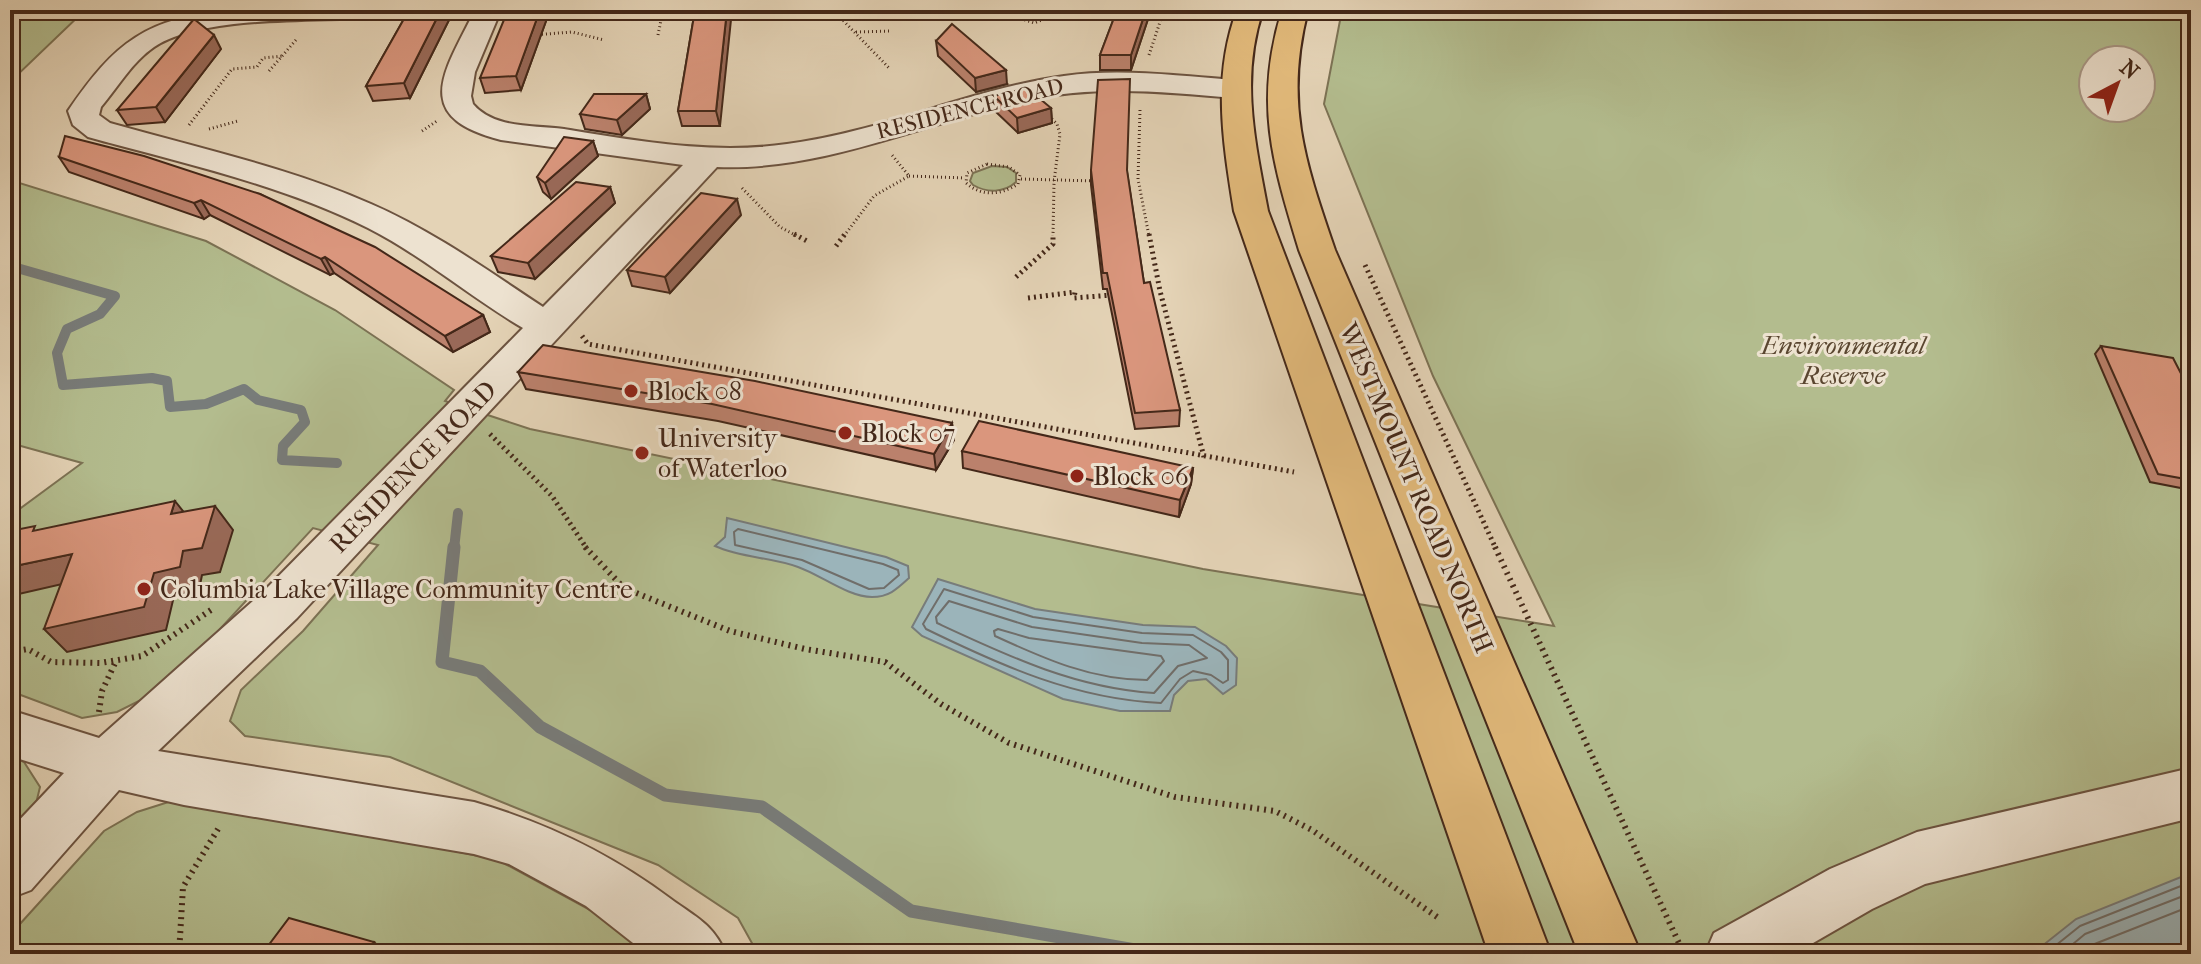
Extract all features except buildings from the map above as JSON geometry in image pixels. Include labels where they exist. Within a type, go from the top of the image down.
[{"type":"main road","name":"WESTMOUNT ROAD NORTH","points":[[1250,10],[1234,89],[1234,125],[1251,211],[1520,954]]},
{"type":"main road","name":"WESTMOUNT ROAD NORTH","points":[[1295,10],[1285,39],[1278,90],[1290,165],[1317,250],[1610,954]]},
{"type":"street","points":[[366,10],[203,21],[157,34],[142,42],[89,102],[83,111],[85,121],[99,130],[305,190],[356,209],[404,233],[535,319],[557,318]]},
{"type":"street","name":"RESIDENCE ROAD","points":[[488,10],[454,90],[459,109],[473,119],[512,131],[708,158],[790,153],[1041,88],[1069,84],[1108,82],[1234,89]]},
{"type":"street","name":"RESIDENCE ROAD","points":[[10,871],[108,764],[280,605],[708,158]]},
{"type":"street","points":[[10,733],[108,764],[242,790],[474,828],[522,842],[607,886],[695,954]]},
{"type":"street","points":[[1736,954],[1851,889],[1917,859],[2191,793]]},
{"type":"path","points":[[658,35],[663,10]]},
{"type":"path","points":[[815,10],[835,12],[890,69]]},
{"type":"path","points":[[945,18],[942,12],[952,10]]},
{"type":"path","points":[[1018,10],[1013,16],[1018,21],[1036,23],[1051,19],[1054,15],[1049,10]]},
{"type":"path","points":[[1147,62],[1164,10]]},
{"type":"path","points":[[269,71],[316,13]]},
{"type":"path","points":[[855,32],[891,31]]},
{"type":"path","points":[[525,36],[572,32],[604,40]]},
{"type":"path","points":[[238,121],[209,130],[184,130],[232,69],[257,67],[263,58],[283,56]]},
{"type":"path","points":[[1140,106],[1138,179],[1160,291],[1204,457]]},
{"type":"path","points":[[1016,277],[1053,244],[1054,182],[1060,129],[1040,107]]},
{"type":"path","points":[[873,133],[909,176]]},
{"type":"path","points":[[965,178],[972,169],[996,164],[1017,170],[1021,179]]},
{"type":"path","points":[[836,246],[874,196],[909,176],[965,178]]},
{"type":"path","points":[[965,178],[969,187],[985,193],[1004,192],[1021,179]]},
{"type":"path","points":[[1021,179],[1054,182],[1096,180]]},
{"type":"path","points":[[1124,180],[1138,179]]},
{"type":"path","points":[[742,188],[780,227],[807,241]]},
{"type":"path","points":[[1365,263],[1684,954]]},
{"type":"path","points":[[1146,292],[1160,291]]},
{"type":"path","points":[[1028,298],[1075,292],[1074,298],[1117,294]]},
{"type":"path","points":[[557,318],[588,344],[1294,472]]},
{"type":"path","points":[[468,410],[552,496],[578,539],[624,588],[730,631],[805,649],[885,662],[941,704],[1009,743],[1083,769],[1175,797],[1275,811],[1312,830],[1440,919]]},
{"type":"path","points":[[10,652],[28,649],[51,662],[100,663],[142,656],[213,609]]},
{"type":"path","points":[[179,954],[183,887],[242,790]]},
{"type":"green space","points":[[15,10],[113,10],[83,12],[10,82],[10,15]]},
{"type":"green space","name":"Environmental Reserve","points":[[1342,10],[2191,10],[2191,954],[758,954],[738,918],[658,865],[390,757],[245,736],[230,721],[241,690],[303,631],[378,545],[313,528],[209,641],[155,693],[117,712],[82,718],[10,691],[10,516],[82,463],[10,443],[10,180],[206,241],[335,310],[454,390],[445,401],[530,429],[1203,569],[1554,626],[1433,376],[1324,104]]},
{"type":"green space","points":[[992,166],[1007,167],[1016,173],[1016,182],[995,191],[973,185],[970,181],[973,173]]},
{"type":"green space","points":[[10,755],[24,762],[40,787],[33,816],[10,840]]},
{"type":"green space","points":[[181,798],[220,803],[498,860],[671,954],[10,954],[10,935],[104,831],[137,812]]},
{"type":"water","points":[[727,518],[886,557],[908,566],[909,578],[883,596],[863,596],[844,590],[798,567],[715,546],[725,537]]},
{"type":"water","points":[[938,579],[1035,609],[1143,625],[1195,627],[1226,646],[1237,658],[1236,685],[1223,694],[1206,679],[1188,681],[1174,695],[1170,711],[1120,711],[1063,699],[922,636],[912,627]]},
{"type":"water","points":[[2191,873],[2191,954],[2032,954],[2076,919]]},
{"type":"waterway","points":[[10,266],[115,296],[100,314],[67,329],[57,353],[63,385],[152,378],[167,381],[170,407],[206,404],[244,389],[258,400],[301,410],[305,422],[283,446],[282,460],[337,463]]},
{"type":"waterway","points":[[454,549],[458,513]]},
{"type":"waterway","points":[[454,547],[442,662],[480,671],[540,727],[665,795],[762,807],[911,911],[1158,954]]},
{"type":"place","name":"Block 08","points":[[631,391]]},
{"type":"place","name":"Block 07","points":[[845,433]]},
{"type":"place","name":"University of Waterloo","points":[[642,453]]},
{"type":"place","name":"Block 06","points":[[1077,476]]},
{"type":"place","name":"Columbia Lake Village Community Centre","points":[[144,589]]}]
